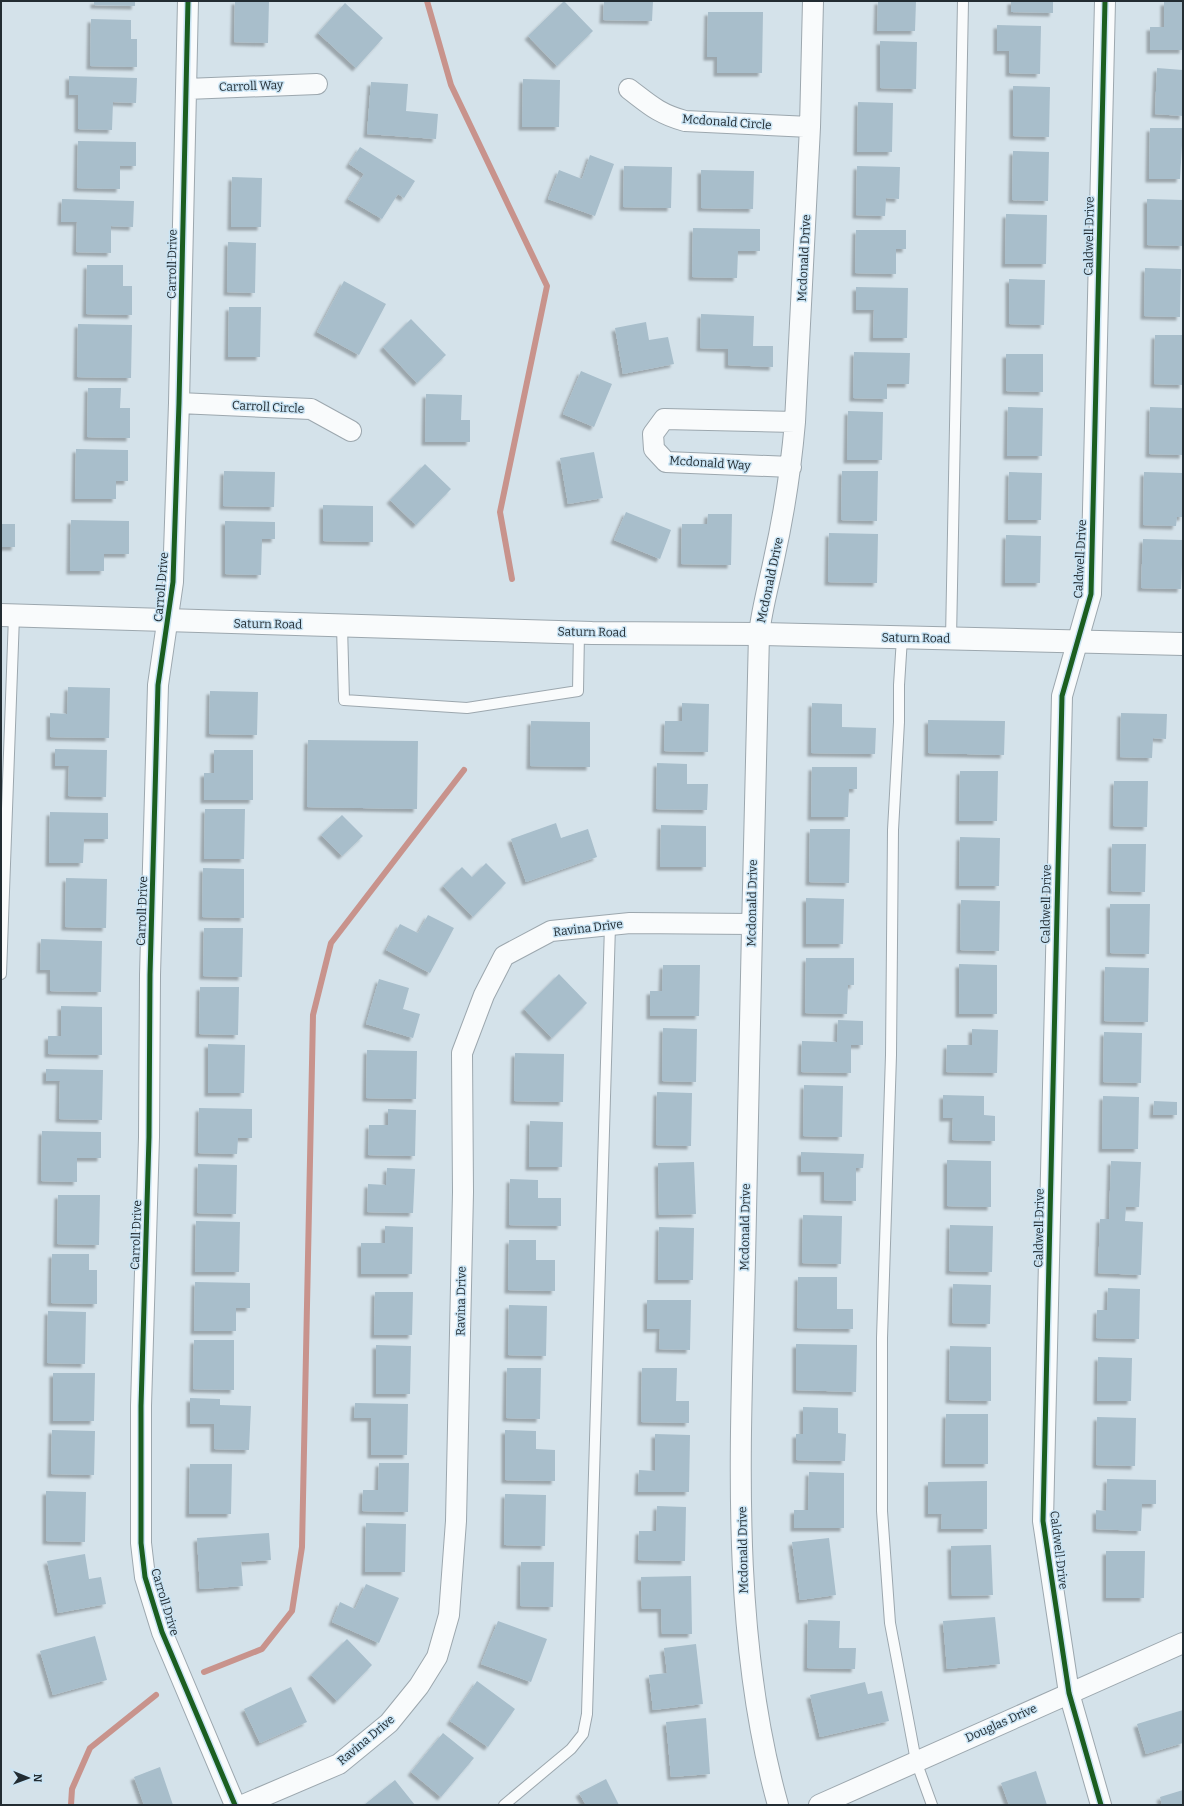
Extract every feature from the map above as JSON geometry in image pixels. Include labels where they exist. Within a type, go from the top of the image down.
[{"type":"street","name":"Carroll Drive","points":[[188,1],[179,403],[173,582],[158,685],[150,976],[149,1137],[141,1406],[141,1543],[145,1577],[162,1632],[235,1805]]},
{"type":"street","name":"Mcdonald Drive","points":[[778,1805],[763,1741],[749,1655],[743,1577],[742,1412],[759,634],[762,610],[774,559],[791,467],[795,422],[810,127],[813,1]]},
{"type":"street","name":"Caldwell Drive","points":[[1101,1805],[1069,1693],[1043,1521],[1052,1076],[1062,696],[1091,594],[1105,1]]},
{"type":"street","name":"Carroll Way","points":[[186,89],[317,84]]},
{"type":"street","name":"Mcdonald Circle","points":[[629,89],[656,110],[667,116],[685,121],[810,127]]},
{"type":"street","name":"Carroll Circle","points":[[179,403],[311,409],[351,431]]},
{"type":"street","name":"Mcdonald Way","points":[[791,467],[666,462],[654,449],[653,434],[664,419],[795,422]]},
{"type":"street","name":"Saturn Road","points":[[7,616],[579,632],[759,634],[1183,644]]},
{"type":"street","name":"Ravina Drive","points":[[243,1805],[339,1764],[389,1723],[419,1686],[437,1657],[449,1614],[456,1521],[464,1192],[462,1053],[484,995],[504,956],[551,930],[630,923],[752,924]]},
{"type":"street","name":"Douglas Drive","points":[[819,1805],[1183,1642]]},
{"type":"lane","points":[[950,639],[963,1]]},
{"type":"lane","points":[[1,974],[7,616]]},
{"type":"lane","points":[[342,626],[344,700],[467,708],[578,691],[579,632]]},
{"type":"lane","points":[[902,638],[898,685],[899,722],[894,830],[892,1049],[882,1338],[882,1511],[890,1623],[916,1761],[932,1805]]},
{"type":"lane","points":[[504,1805],[571,1749],[583,1734],[588,1714],[610,925]]},
{"type":"building","points":[[94,1],[135,1],[135,6],[94,5]]},
{"type":"building","points":[[235,1],[269,1],[268,43],[234,42]]},
{"type":"building","points":[[564,1],[593,31],[557,66],[528,36]]},
{"type":"building","points":[[604,1],[653,1],[652,21],[603,20]]},
{"type":"building","points":[[878,1],[916,1],[915,31],[877,31]]},
{"type":"building","points":[[1011,1],[1053,1],[1053,13],[1011,12]]},
{"type":"building","points":[[1164,2],[1183,2],[1183,50],[1150,50],[1150,27],[1164,27]]},
{"type":"building","points":[[345,3],[383,38],[356,68],[318,33]]},
{"type":"building","points":[[708,12],[763,12],[762,73],[717,73],[717,57],[707,57]]},
{"type":"building","points":[[91,19],[131,20],[131,39],[137,39],[137,67],[90,66]]},
{"type":"building","points":[[997,25],[1041,26],[1040,74],[1009,73],[1009,51],[997,51]]},
{"type":"building","points":[[880,41],[917,42],[916,89],[880,88]]},
{"type":"building","points":[[1157,68],[1183,70],[1183,116],[1155,114]]},
{"type":"building","points":[[69,76],[137,78],[136,103],[113,102],[112,130],[78,129],[78,95],[69,95]]},
{"type":"building","points":[[523,79],[560,80],[559,127],[522,127]]},
{"type":"building","points":[[371,82],[408,84],[406,111],[438,114],[436,139],[367,134]]},
{"type":"building","points":[[1013,86],[1050,87],[1049,137],[1013,136]]},
{"type":"building","points":[[858,102],[893,103],[892,152],[857,152]]},
{"type":"building","points":[[1150,128],[1183,128],[1180,179],[1149,179]]},
{"type":"building","points":[[78,141],[136,142],[136,166],[120,166],[120,189],[77,188]]},
{"type":"building","points":[[360,147],[415,181],[404,198],[398,194],[382,219],[348,199],[364,174],[349,164]]},
{"type":"building","points":[[1013,151],[1049,152],[1048,201],[1012,200]]},
{"type":"building","points":[[590,155],[614,164],[595,216],[548,199],[559,170],[582,179]]},
{"type":"building","points":[[624,166],[672,167],[671,208],[623,207]]},
{"type":"building","points":[[857,166],[900,167],[899,199],[886,198],[885,216],[856,215]]},
{"type":"building","points":[[701,170],[754,171],[753,209],[701,208]]},
{"type":"building","points":[[232,177],[262,178],[261,227],[231,227]]},
{"type":"building","points":[[62,199],[134,201],[133,227],[111,226],[111,253],[76,252],[77,222],[61,222]]},
{"type":"building","points":[[1147,199],[1183,200],[1183,246],[1147,245]]},
{"type":"building","points":[[1006,214],[1047,215],[1046,264],[1005,264]]},
{"type":"building","points":[[693,228],[760,229],[760,251],[738,251],[737,278],[692,277]]},
{"type":"building","points":[[856,230],[906,230],[906,249],[896,249],[896,274],[855,273]]},
{"type":"building","points":[[228,242],[256,243],[255,293],[227,292]]},
{"type":"building","points":[[87,265],[123,265],[123,286],[132,286],[132,315],[86,314]]},
{"type":"building","points":[[1145,268],[1181,269],[1180,317],[1144,316]]},
{"type":"building","points":[[1009,279],[1045,280],[1044,325],[1009,324]]},
{"type":"building","points":[[344,281],[386,304],[359,355],[317,332]]},
{"type":"building","points":[[856,287],[908,288],[907,338],[873,338],[874,310],[856,310]]},
{"type":"building","points":[[229,307],[261,307],[260,357],[228,357]]},
{"type":"building","points":[[701,314],[754,316],[753,346],[773,346],[773,367],[728,365],[728,349],[700,348]]},
{"type":"building","points":[[411,319],[446,355],[417,383],[383,347]]},
{"type":"building","points":[[646,322],[649,340],[668,337],[674,364],[623,374],[615,328]]},
{"type":"building","points":[[78,324],[132,325],[131,378],[77,377]]},
{"type":"building","points":[[1155,335],[1183,335],[1183,385],[1154,384]]},
{"type":"building","points":[[854,352],[910,353],[909,384],[887,384],[887,399],[853,398]]},
{"type":"building","points":[[1006,354],[1043,354],[1043,392],[1006,391]]},
{"type":"building","points":[[581,371],[612,384],[594,427],[563,414]]},
{"type":"building","points":[[88,388],[121,388],[120,408],[130,408],[130,438],[87,437]]},
{"type":"building","points":[[426,394],[462,395],[461,420],[470,420],[470,442],[425,442]]},
{"type":"building","points":[[1008,407],[1043,408],[1042,456],[1007,456]]},
{"type":"building","points":[[1150,407],[1183,408],[1183,455],[1149,454]]},
{"type":"building","points":[[848,411],[883,412],[882,460],[847,460]]},
{"type":"building","points":[[76,449],[128,450],[128,481],[116,481],[116,499],[75,499]]},
{"type":"building","points":[[594,452],[603,498],[568,504],[560,458]]},
{"type":"building","points":[[425,464],[451,489],[416,525],[390,500]]},
{"type":"building","points":[[224,471],[275,472],[274,507],[223,506]]},
{"type":"building","points":[[842,471],[878,471],[877,521],[841,520]]},
{"type":"building","points":[[1009,472],[1042,473],[1041,520],[1008,520]]},
{"type":"building","points":[[1144,472],[1183,473],[1183,517],[1177,517],[1176,526],[1143,525]]},
{"type":"building","points":[[323,505],[373,506],[373,542],[323,541]]},
{"type":"building","points":[[626,512],[671,530],[660,559],[614,540]]},
{"type":"building","points":[[708,514],[732,514],[731,565],[681,564],[682,524],[707,524]]},
{"type":"building","points":[[71,520],[129,521],[129,554],[104,554],[104,571],[70,571]]},
{"type":"building","points":[[225,521],[275,522],[275,539],[262,539],[261,575],[225,574]]},
{"type":"building","points":[[1,524],[15,524],[15,547],[1,547]]},
{"type":"building","points":[[829,533],[878,534],[877,583],[828,582]]},
{"type":"building","points":[[1006,535],[1041,536],[1040,583],[1005,583]]},
{"type":"building","points":[[1143,539],[1183,540],[1181,589],[1141,588]]},
{"type":"building","points":[[68,687],[110,688],[109,738],[50,737],[50,713],[67,714]]},
{"type":"building","points":[[210,691],[258,692],[257,735],[209,734]]},
{"type":"building","points":[[682,703],[709,704],[708,752],[664,751],[665,721],[682,721]]},
{"type":"building","points":[[812,703],[842,704],[842,727],[876,728],[875,754],[811,753]]},
{"type":"building","points":[[1121,713],[1167,714],[1166,739],[1153,738],[1152,758],[1120,757]]},
{"type":"building","points":[[928,720],[1005,721],[1004,755],[928,753]]},
{"type":"building","points":[[531,721],[590,722],[590,767],[530,766]]},
{"type":"building","points":[[308,740],[418,741],[417,809],[307,807]]},
{"type":"building","points":[[55,749],[107,750],[106,797],[68,796],[69,766],[55,766]]},
{"type":"building","points":[[214,750],[253,750],[253,800],[204,800],[204,773],[214,773]]},
{"type":"building","points":[[657,763],[687,764],[687,784],[708,784],[707,810],[656,809]]},
{"type":"building","points":[[812,767],[857,767],[857,789],[849,789],[848,817],[811,817]]},
{"type":"building","points":[[960,771],[998,771],[997,821],[959,821]]},
{"type":"building","points":[[1114,781],[1148,781],[1147,827],[1113,826]]},
{"type":"building","points":[[205,809],[245,809],[244,859],[204,859]]},
{"type":"building","points":[[50,812],[108,813],[108,839],[84,839],[83,863],[49,863]]},
{"type":"building","points":[[342,815],[363,836],[342,856],[321,835]]},
{"type":"building","points":[[556,823],[561,838],[588,829],[597,857],[526,882],[511,839]]},
{"type":"building","points":[[661,825],[706,826],[706,867],[660,867]]},
{"type":"building","points":[[810,829],[850,829],[849,883],[809,882]]},
{"type":"building","points":[[960,837],[1000,838],[999,886],[959,886]]},
{"type":"building","points":[[1112,844],[1146,844],[1145,892],[1111,891]]},
{"type":"building","points":[[486,863],[506,883],[473,917],[443,886],[462,867],[472,877]]},
{"type":"building","points":[[203,868],[244,869],[244,918],[202,917]]},
{"type":"building","points":[[66,878],[107,879],[106,928],[65,927]]},
{"type":"building","points":[[806,898],[844,899],[843,944],[806,944]]},
{"type":"building","points":[[961,900],[1000,901],[999,951],[960,950]]},
{"type":"building","points":[[1110,904],[1150,904],[1149,954],[1110,953]]},
{"type":"building","points":[[428,915],[454,928],[430,973],[386,950],[400,924],[418,933]]},
{"type":"building","points":[[204,928],[243,928],[242,977],[203,976]]},
{"type":"building","points":[[41,939],[102,941],[101,992],[50,991],[50,970],[40,970]]},
{"type":"building","points":[[806,958],[854,958],[854,985],[848,985],[847,1014],[805,1013]]},
{"type":"building","points":[[959,964],[997,965],[997,1014],[959,1014]]},
{"type":"building","points":[[663,965],[700,965],[699,1016],[650,1016],[650,991],[662,991]]},
{"type":"building","points":[[1105,967],[1149,968],[1148,1022],[1104,1021]]},
{"type":"building","points":[[559,974],[587,1003],[552,1038],[524,1009]]},
{"type":"building","points":[[379,979],[409,988],[403,1009],[420,1014],[413,1038],[366,1024]]},
{"type":"building","points":[[200,987],[239,987],[238,1035],[199,1034]]},
{"type":"building","points":[[61,1006],[102,1007],[102,1055],[48,1054],[48,1036],[61,1036]]},
{"type":"building","points":[[838,1020],[863,1021],[863,1045],[851,1045],[851,1073],[801,1072],[802,1041],[837,1042]]},
{"type":"building","points":[[663,1028],[697,1029],[696,1082],[662,1081]]},
{"type":"building","points":[[972,1029],[998,1030],[997,1073],[946,1072],[947,1045],[972,1045]]},
{"type":"building","points":[[1104,1032],[1142,1033],[1141,1083],[1103,1082]]},
{"type":"building","points":[[208,1044],[245,1045],[244,1093],[208,1093]]},
{"type":"building","points":[[367,1050],[417,1051],[416,1099],[366,1098]]},
{"type":"building","points":[[515,1053],[564,1054],[563,1102],[514,1101]]},
{"type":"building","points":[[46,1069],[103,1070],[102,1120],[59,1119],[60,1081],[46,1081]]},
{"type":"building","points":[[804,1085],[843,1086],[842,1137],[803,1136]]},
{"type":"building","points":[[657,1092],[692,1093],[691,1146],[656,1145]]},
{"type":"building","points":[[943,1095],[984,1096],[984,1115],[995,1116],[995,1141],[952,1140],[953,1118],[943,1118]]},
{"type":"building","points":[[1103,1096],[1139,1097],[1138,1149],[1102,1149]]},
{"type":"building","points":[[1154,1101],[1177,1102],[1177,1115],[1153,1115]]},
{"type":"building","points":[[199,1108],[252,1109],[252,1138],[238,1138],[237,1154],[198,1153]]},
{"type":"building","points":[[388,1109],[416,1110],[415,1156],[368,1155],[369,1125],[388,1125]]},
{"type":"building","points":[[530,1121],[563,1122],[562,1167],[529,1167]]},
{"type":"building","points":[[42,1131],[101,1132],[101,1158],[77,1158],[77,1182],[41,1181]]},
{"type":"building","points":[[801,1152],[864,1154],[863,1168],[856,1168],[856,1201],[824,1200],[824,1172],[801,1172]]},
{"type":"building","points":[[947,1160],[991,1161],[991,1207],[947,1206]]},
{"type":"building","points":[[1111,1161],[1141,1162],[1139,1207],[1126,1207],[1125,1221],[1143,1222],[1141,1275],[1098,1273],[1100,1219],[1109,1219]]},
{"type":"building","points":[[694,1162],[696,1214],[659,1215],[658,1163]]},
{"type":"building","points":[[198,1164],[237,1165],[236,1214],[197,1213]]},
{"type":"building","points":[[387,1168],[415,1169],[413,1213],[367,1212],[368,1184],[386,1185]]},
{"type":"building","points":[[510,1179],[538,1180],[538,1198],[561,1198],[561,1226],[509,1225]]},
{"type":"building","points":[[58,1195],[100,1195],[99,1245],[57,1244]]},
{"type":"building","points":[[803,1215],[842,1216],[841,1264],[802,1263]]},
{"type":"building","points":[[196,1221],[240,1222],[239,1272],[195,1272]]},
{"type":"building","points":[[950,1225],[993,1226],[992,1272],[949,1271]]},
{"type":"building","points":[[385,1226],[413,1227],[412,1274],[361,1274],[361,1243],[385,1243]]},
{"type":"building","points":[[659,1227],[694,1228],[693,1280],[658,1280]]},
{"type":"building","points":[[509,1240],[536,1240],[536,1260],[555,1260],[555,1291],[508,1290]]},
{"type":"building","points":[[52,1254],[89,1254],[89,1270],[97,1270],[97,1304],[51,1303]]},
{"type":"building","points":[[798,1277],[837,1277],[837,1309],[853,1309],[853,1329],[797,1328]]},
{"type":"building","points":[[195,1282],[250,1283],[250,1308],[236,1308],[236,1331],[194,1331]]},
{"type":"building","points":[[953,1284],[991,1285],[990,1324],[952,1323]]},
{"type":"building","points":[[1108,1288],[1140,1289],[1139,1339],[1096,1338],[1097,1310],[1107,1310]]},
{"type":"building","points":[[375,1292],[413,1292],[412,1335],[374,1335]]},
{"type":"building","points":[[647,1300],[691,1300],[690,1350],[659,1349],[660,1329],[647,1329]]},
{"type":"building","points":[[509,1305],[547,1306],[546,1356],[508,1355]]},
{"type":"building","points":[[48,1311],[86,1312],[85,1364],[47,1363]]},
{"type":"building","points":[[194,1340],[234,1340],[234,1390],[193,1389]]},
{"type":"building","points":[[796,1344],[857,1345],[856,1392],[796,1390]]},
{"type":"building","points":[[376,1345],[411,1346],[410,1394],[376,1394]]},
{"type":"building","points":[[950,1346],[991,1347],[991,1401],[949,1400]]},
{"type":"building","points":[[1098,1357],[1132,1358],[1131,1401],[1097,1401]]},
{"type":"building","points":[[507,1368],[541,1368],[540,1419],[506,1418]]},
{"type":"building","points":[[642,1368],[677,1368],[676,1401],[689,1401],[689,1423],[641,1422]]},
{"type":"building","points":[[53,1373],[95,1373],[94,1421],[53,1421]]},
{"type":"building","points":[[190,1398],[220,1399],[220,1405],[251,1406],[249,1450],[214,1449],[214,1424],[190,1424]]},
{"type":"building","points":[[355,1403],[408,1404],[407,1455],[371,1455],[371,1418],[354,1418]]},
{"type":"building","points":[[803,1407],[838,1408],[838,1433],[846,1434],[845,1461],[796,1460],[796,1434],[803,1434]]},
{"type":"building","points":[[946,1414],[988,1414],[988,1464],[945,1464]]},
{"type":"building","points":[[1097,1417],[1136,1418],[1135,1466],[1096,1465]]},
{"type":"building","points":[[52,1430],[95,1431],[94,1475],[51,1474]]},
{"type":"building","points":[[505,1430],[536,1431],[536,1449],[555,1450],[555,1481],[505,1480]]},
{"type":"building","points":[[655,1434],[690,1435],[689,1492],[638,1492],[639,1470],[655,1471]]},
{"type":"building","points":[[379,1463],[409,1463],[408,1512],[362,1511],[363,1490],[378,1490]]},
{"type":"building","points":[[190,1464],[232,1464],[231,1514],[189,1514]]},
{"type":"building","points":[[809,1472],[844,1473],[844,1528],[794,1528],[794,1510],[808,1510]]},
{"type":"building","points":[[1107,1479],[1156,1480],[1156,1504],[1142,1504],[1141,1531],[1096,1529],[1096,1510],[1106,1511]]},
{"type":"building","points":[[987,1481],[987,1529],[941,1529],[942,1514],[928,1514],[928,1482]]},
{"type":"building","points":[[46,1491],[86,1492],[85,1542],[46,1541]]},
{"type":"building","points":[[505,1494],[546,1495],[545,1546],[504,1545]]},
{"type":"building","points":[[657,1506],[686,1507],[685,1561],[638,1560],[639,1531],[656,1531]]},
{"type":"building","points":[[366,1523],[406,1524],[405,1572],[365,1572]]},
{"type":"building","points":[[269,1533],[271,1560],[241,1562],[243,1586],[200,1589],[197,1538]]},
{"type":"building","points":[[829,1538],[836,1595],[800,1600],[792,1542]]},
{"type":"building","points":[[991,1545],[993,1595],[952,1596],[951,1546]]},
{"type":"building","points":[[1106,1551],[1145,1551],[1144,1598],[1106,1598]]},
{"type":"building","points":[[85,1554],[89,1579],[101,1577],[106,1604],[58,1613],[47,1561]]},
{"type":"building","points":[[521,1562],[554,1562],[553,1607],[520,1606]]},
{"type":"building","points":[[691,1576],[692,1634],[662,1634],[661,1609],[642,1609],[641,1577]]},
{"type":"building","points":[[366,1584],[399,1598],[379,1643],[332,1622],[340,1602],[355,1609]]},
{"type":"building","points":[[995,1617],[1000,1664],[947,1669],[943,1621]]},
{"type":"building","points":[[808,1620],[840,1621],[839,1648],[856,1648],[855,1669],[807,1668]]},
{"type":"building","points":[[498,1621],[547,1639],[531,1682],[481,1664]]},
{"type":"building","points":[[95,1636],[107,1680],[53,1695],[40,1651]]},
{"type":"building","points":[[347,1639],[372,1665],[337,1701],[311,1675]]},
{"type":"building","points":[[696,1644],[703,1704],[653,1710],[649,1675],[667,1673],[664,1648]]},
{"type":"building","points":[[477,1681],[515,1709],[488,1747],[450,1721]]},
{"type":"building","points":[[865,1682],[868,1694],[882,1691],[889,1721],[820,1737],[810,1695]]},
{"type":"building","points":[[291,1687],[307,1722],[260,1743],[244,1709]]},
{"type":"building","points":[[1183,1710],[1183,1743],[1146,1754],[1137,1724]]},
{"type":"building","points":[[706,1718],[710,1774],[671,1777],[666,1722]]},
{"type":"building","points":[[443,1733],[474,1758],[441,1797],[411,1772]]},
{"type":"building","points":[[160,1767],[173,1805],[144,1805],[134,1777]]},
{"type":"building","points":[[1036,1771],[1047,1805],[1009,1805],[1001,1783]]},
{"type":"building","points":[[606,1779],[619,1805],[586,1805],[579,1793]]},
{"type":"building","points":[[395,1780],[415,1805],[364,1805]]},
{"type":"building","points":[[1183,1790],[1183,1805],[1162,1805],[1160,1797]]},
{"type":"waterway","points":[[427,1],[451,85],[547,286],[500,512],[512,579]]},
{"type":"waterway","points":[[204,1672],[262,1649],[292,1611],[302,1547],[313,1015],[331,943],[464,770]]},
{"type":"waterway","points":[[71,1805],[72,1789],[90,1748],[156,1695]]},
{"type":"cycle path","points":[[188,1],[179,403],[173,582],[158,685],[150,975],[149,1137],[141,1406],[141,1543],[145,1577],[162,1632],[235,1805]]},
{"type":"cycle path","points":[[1101,1805],[1069,1693],[1043,1521],[1062,696],[1091,594],[1105,1]]}]
